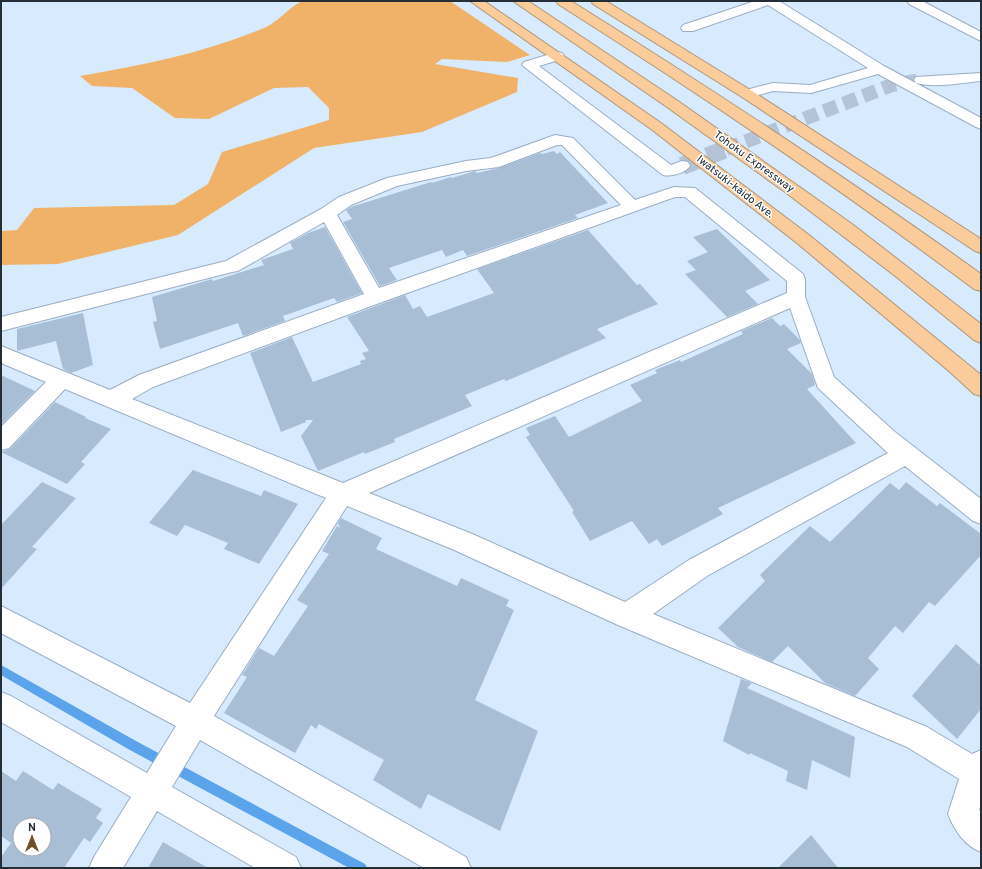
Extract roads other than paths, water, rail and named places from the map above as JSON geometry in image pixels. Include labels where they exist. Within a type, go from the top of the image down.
[{"type":"highway","name":"Iwatsuki-kaido Ave.","points":[[476,1],[656,126],[803,239],[957,366],[981,388]]},
{"type":"highway","name":"Tohoku Expressway","points":[[519,1],[592,47],[860,238],[981,335]]},
{"type":"highway","points":[[562,1],[645,52],[769,134],[981,284]]},
{"type":"highway","points":[[597,1],[747,94],[981,247]]},
{"type":"street","points":[[688,28],[767,1]]},
{"type":"street","points":[[770,1],[879,69],[981,124]]},
{"type":"street","points":[[913,1],[981,37]]},
{"type":"street","points":[[557,56],[529,65],[669,171],[682,166]]},
{"type":"street","points":[[747,94],[773,87],[811,89],[879,69]]},
{"type":"street","points":[[921,80],[949,80],[981,77]]},
{"type":"street","points":[[1,324],[232,266],[327,213],[344,201],[392,182],[466,166],[493,163],[555,140],[567,141],[632,206]]},
{"type":"street","points":[[112,400],[146,381],[375,297],[632,206],[674,192],[689,192],[796,279],[796,297],[825,382],[887,439],[981,513]]},
{"type":"street","points":[[327,213],[375,297]]},
{"type":"street","points":[[105,868],[195,721],[342,494],[796,297]]},
{"type":"street","points":[[1,354],[61,380],[461,541],[627,616],[917,737],[979,769],[963,814],[981,837]]},
{"type":"street","points":[[1,441],[61,380]]},
{"type":"street","points":[[627,616],[698,568],[907,454]]},
{"type":"street","points":[[1,619],[195,721],[455,868]]},
{"type":"street","points":[[1,706],[284,868]]},
{"type":"waterway","points":[[1,670],[132,745],[361,868]]},
{"type":"tunnel","points":[[726,149],[892,85],[921,80]]},
{"type":"tunnel","points":[[682,166],[729,148]]}]
